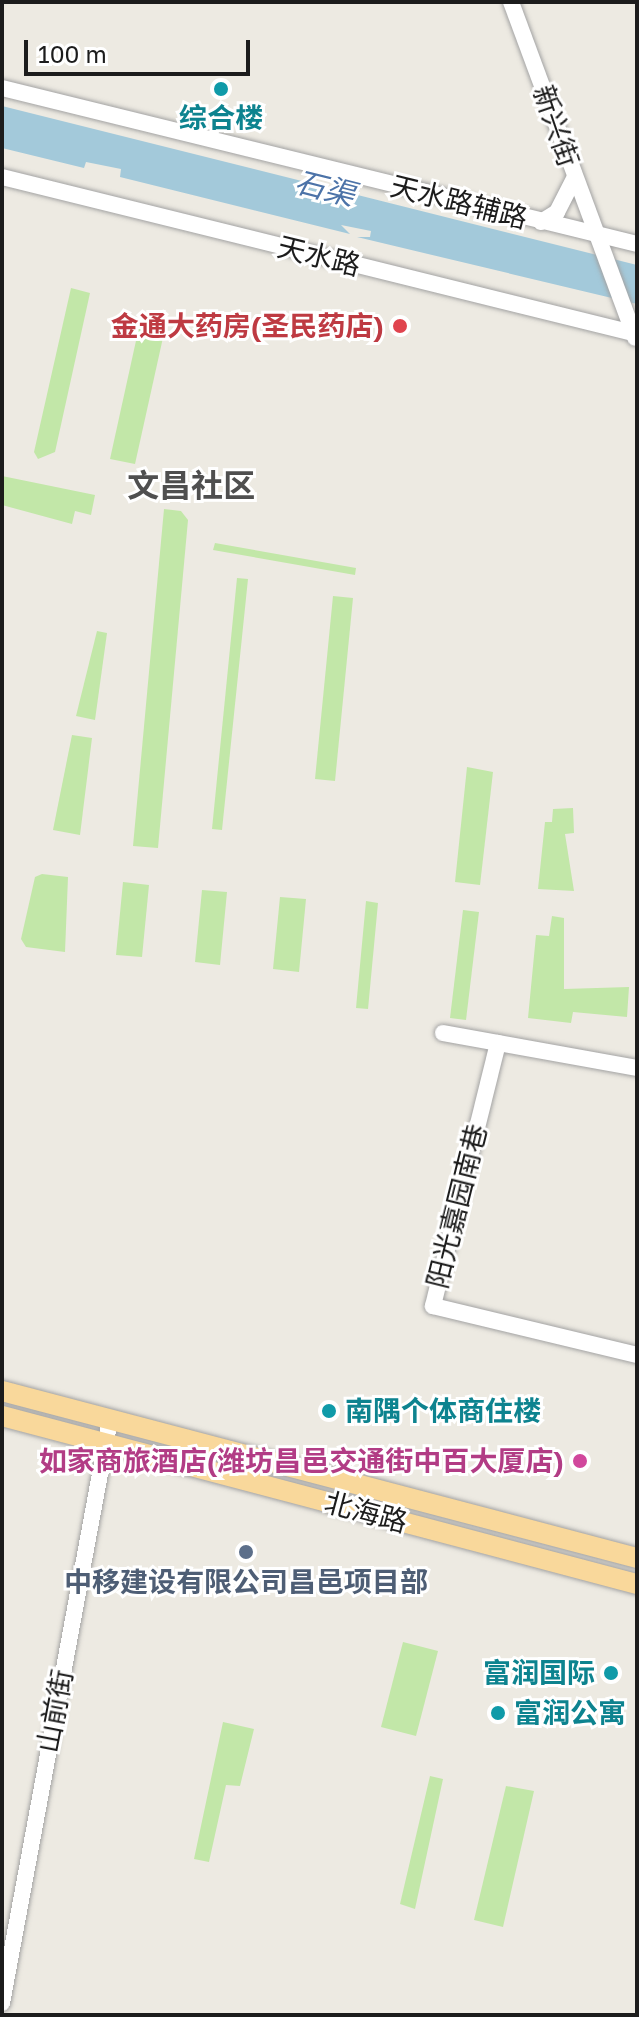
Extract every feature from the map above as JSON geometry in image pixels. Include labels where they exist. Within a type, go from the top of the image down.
[{"type":"main road","name":"北海路","points":[[2,1391],[637,1558]]},
{"type":"main road","name":"北海路","points":[[2,1416],[636,1584]]},
{"type":"street","name":"新兴街","points":[[511,2],[621,306],[636,336]]},
{"type":"street","name":"天水路辅路","points":[[2,88],[637,244]]},
{"type":"street","name":"天水路","points":[[2,177],[636,336]]},
{"type":"street","points":[[541,222],[557,212],[574,179]]},
{"type":"street","points":[[443,1033],[637,1068]]},
{"type":"street","name":"阳光嘉园南巷","points":[[498,1043],[433,1306],[637,1355]]},
{"type":"street","name":"山前街","points":[[2,2003],[9,1918],[110,1420]]},
{"type":"green space","points":[[71,288],[90,293],[55,452],[38,459],[34,452]]},
{"type":"green space","points":[[141,318],[166,324],[135,464],[110,459]]},
{"type":"green space","points":[[2,476],[95,495],[91,515],[75,511],[72,524],[2,505]]},
{"type":"green space","points":[[164,509],[181,511],[188,520],[158,848],[133,846]]},
{"type":"green space","points":[[215,543],[356,568],[355,575],[213,550]]},
{"type":"green space","points":[[237,578],[248,579],[222,830],[212,829]]},
{"type":"green space","points":[[333,596],[353,598],[335,781],[315,779]]},
{"type":"green space","points":[[97,631],[107,633],[95,720],[76,716]]},
{"type":"green space","points":[[72,735],[92,738],[80,835],[53,830]]},
{"type":"green space","points":[[467,767],[493,772],[480,885],[455,882]]},
{"type":"green space","points":[[573,808],[574,833],[565,834],[574,891],[538,889],[545,822],[552,822],[553,809]]},
{"type":"green space","points":[[42,874],[68,877],[65,952],[26,947],[21,939],[35,877]]},
{"type":"green space","points":[[123,882],[149,885],[142,957],[116,955]]},
{"type":"green space","points":[[202,890],[227,892],[220,965],[195,962]]},
{"type":"green space","points":[[280,897],[306,899],[299,972],[273,969]]},
{"type":"green space","points":[[366,901],[378,903],[368,1009],[356,1008]]},
{"type":"green space","points":[[463,910],[479,912],[466,1020],[450,1018]]},
{"type":"green space","points":[[552,916],[564,918],[564,989],[629,987],[627,1017],[573,1012],[571,1023],[528,1018],[536,935],[549,936]]},
{"type":"green space","points":[[403,1642],[438,1651],[416,1736],[381,1727]]},
{"type":"green space","points":[[223,1722],[254,1729],[240,1786],[226,1785],[209,1862],[194,1859]]},
{"type":"green space","points":[[430,1776],[443,1779],[415,1909],[400,1904]]},
{"type":"green space","points":[[506,1786],[534,1791],[503,1927],[474,1920]]},
{"type":"water","name":"石渠","points":[[2,106],[637,265],[637,304],[357,237],[370,237],[371,231],[341,225],[350,234],[120,177],[121,169],[86,162],[84,168],[2,148]]},
{"type":"place","name":"综合楼","points":[[221,89]]},
{"type":"place","name":"金通大药房(圣民药店)","points":[[400,326]]},
{"type":"place","name":"南隅个体商住楼","points":[[329,1411]]},
{"type":"place","name":"如家商旅酒店(潍坊昌邑交通街中百大厦店)","points":[[580,1461]]},
{"type":"place","name":"中移建设有限公司昌邑项目部","points":[[246,1552]]},
{"type":"place","name":"富润国际","points":[[611,1673]]},
{"type":"place","name":"富润公寓","points":[[498,1713]]},
{"type":"district","name":"文昌社区","points":[[191,485]]}]
